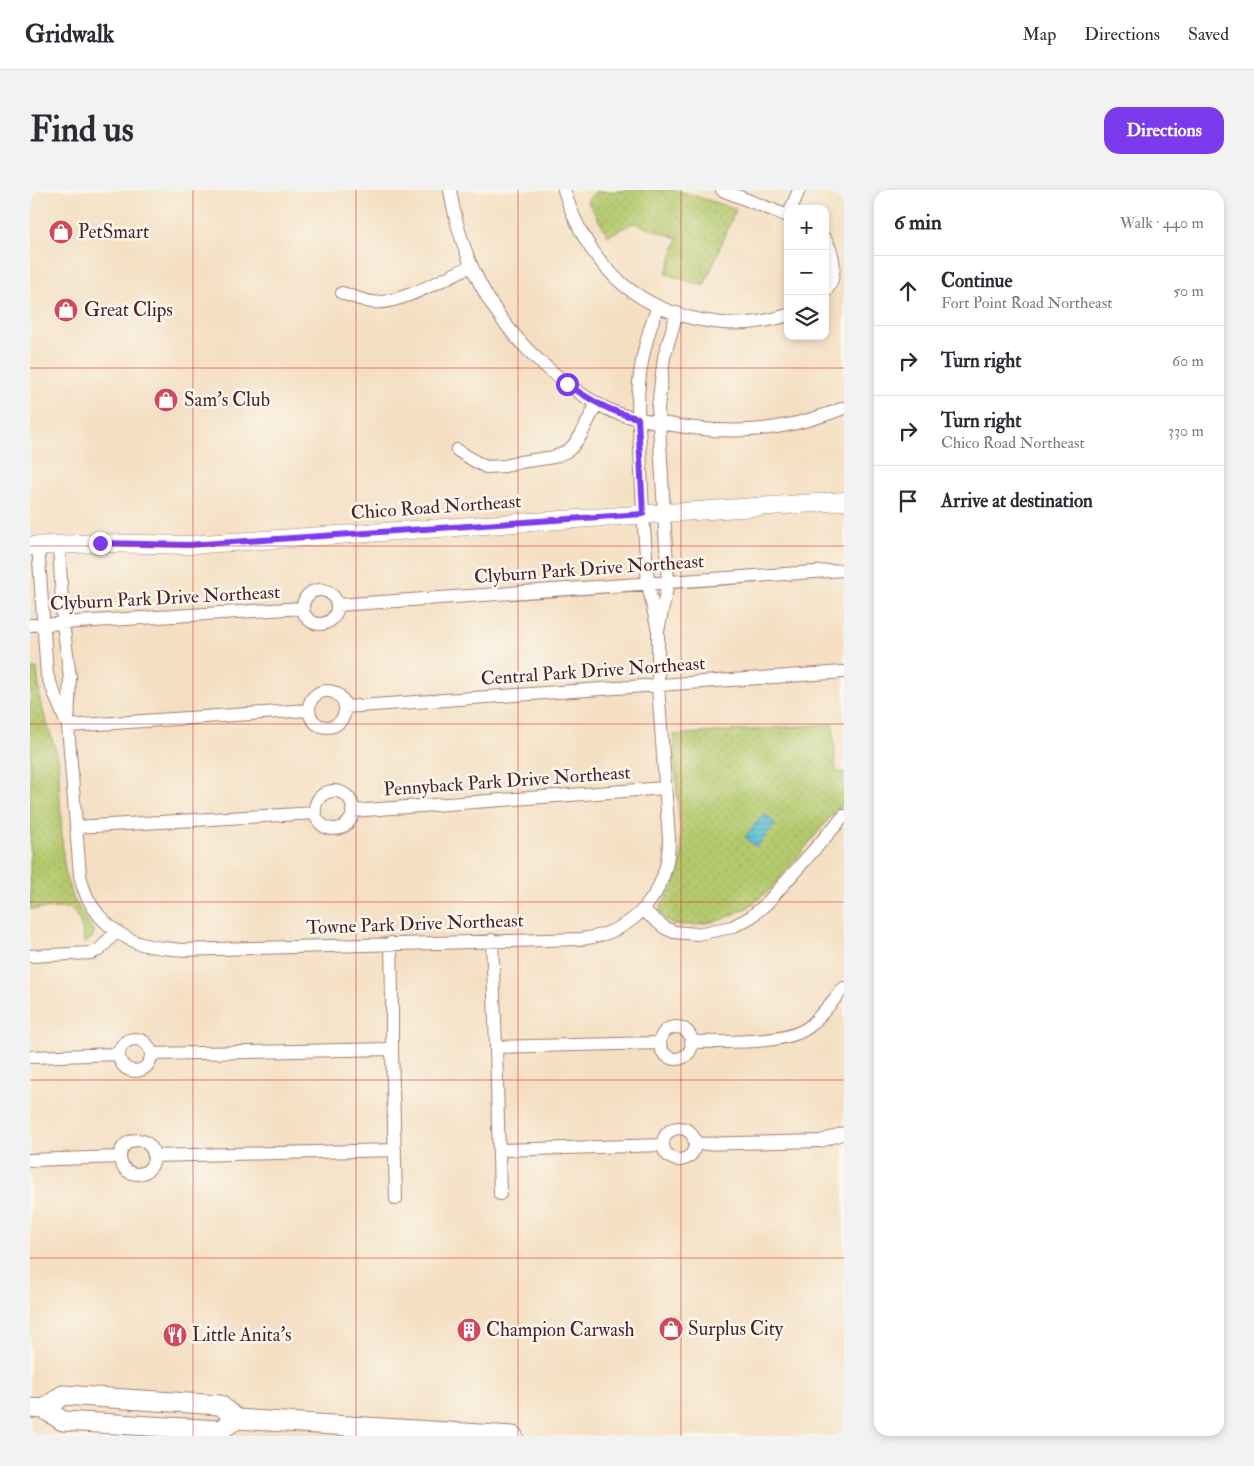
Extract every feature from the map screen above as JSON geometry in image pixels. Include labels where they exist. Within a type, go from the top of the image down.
[{"type":"main road","points":[[37,1409],[63,1395],[220,1405],[238,1419],[451,1434],[513,1436]]},
{"type":"main road","points":[[37,1409],[63,1420],[220,1430],[238,1419]]},
{"type":"street","points":[[450,190],[456,220],[471,266],[499,315],[517,339],[540,362],[567,384],[597,403],[614,411],[659,422],[711,430],[752,431],[799,423],[823,417],[844,408]]},
{"type":"street","points":[[564,190],[577,223],[598,258],[626,287],[658,306],[691,318],[721,323],[761,322],[784,316]]},
{"type":"street","points":[[722,190],[784,214]]},
{"type":"street","points":[[793,205],[799,190]]},
{"type":"street","points":[[829,248],[833,258],[834,272],[829,288]]},
{"type":"street","points":[[342,293],[373,302],[389,302],[471,266]]},
{"type":"street","name":"Towne Park Drive Northeast","points":[[658,306],[650,327],[638,388],[638,418],[648,584],[658,631]]},
{"type":"street","name":"Towne Park Drive Northeast","points":[[59,545],[63,622],[70,677],[68,726],[80,875],[90,903],[105,923],[138,943],[181,950],[591,938],[620,928],[644,910],[657,890],[667,863],[669,839],[658,686],[658,631],[668,583],[659,422],[664,357],[677,313]]},
{"type":"street","points":[[457,450],[486,466],[505,466],[554,457],[572,447],[581,435],[597,403]]},
{"type":"street","name":"Chico Road Northeast","points":[[34,546],[100,543],[188,545],[844,501]]},
{"type":"street","name":"Towne Park Drive Northeast","points":[[34,546],[44,624],[47,676],[68,726]]},
{"type":"street","name":"Clyburn Park Drive Northeast","points":[[336,605],[844,570]]},
{"type":"street","name":"Clyburn Park Drive Northeast","points":[[318,590],[330,594],[336,601],[336,605],[332,618],[321,624],[311,621],[304,613],[303,608],[307,596],[318,590]]},
{"type":"street","name":"Clyburn Park Drive Northeast","points":[[30,625],[303,608]]},
{"type":"street","name":"Central Park Drive Northeast","points":[[345,707],[844,672]]},
{"type":"street","points":[[326,691],[338,695],[345,707],[345,712],[340,722],[331,726],[320,726],[312,720],[309,710],[309,705],[314,697],[326,691]]},
{"type":"street","points":[[68,726],[309,710]]},
{"type":"street","name":"Pennyback Park Drive Northeast","points":[[352,811],[665,788]]},
{"type":"street","points":[[332,792],[338,792],[347,797],[352,806],[352,811],[351,817],[344,826],[332,829],[320,824],[315,813],[317,801],[326,793],[332,792]]},
{"type":"street","points":[[76,827],[315,813]]},
{"type":"street","points":[[644,910],[665,928],[674,932],[697,934],[720,931],[732,927],[751,917],[767,904],[844,816]]},
{"type":"street","points":[[30,956],[91,954],[99,950],[117,931]]},
{"type":"street","points":[[492,940],[500,1194]]},
{"type":"street","points":[[391,943],[396,1199]]},
{"type":"street","points":[[691,1042],[768,1040],[790,1036],[810,1026],[844,988]]},
{"type":"street","points":[[676,1027],[690,1035],[690,1050],[686,1055],[676,1058],[667,1056],[660,1043],[667,1030],[676,1027]]},
{"type":"street","points":[[133,1039],[143,1041],[150,1049],[151,1054],[149,1064],[136,1072],[125,1069],[119,1060],[118,1054],[123,1044],[133,1039]]},
{"type":"street","points":[[496,1047],[660,1043]]},
{"type":"street","points":[[151,1054],[392,1049]]},
{"type":"street","points":[[30,1057],[118,1054]]},
{"type":"street","points":[[678,1128],[692,1134],[695,1144],[692,1154],[688,1158],[679,1160],[667,1155],[663,1145],[665,1135],[678,1128]]},
{"type":"street","points":[[695,1144],[821,1141],[844,1134]]},
{"type":"street","points":[[139,1140],[149,1146],[154,1156],[148,1170],[138,1173],[128,1171],[121,1162],[120,1157],[124,1146],[139,1140]]},
{"type":"street","points":[[499,1150],[663,1145]]},
{"type":"street","points":[[154,1156],[395,1150]]},
{"type":"street","points":[[30,1160],[120,1157]]},
{"type":"green space","points":[[676,190],[736,209],[704,286],[666,274],[678,238],[633,223],[608,236],[587,200],[595,192]]},
{"type":"green space","points":[[37,668],[40,701],[58,758],[63,856],[66,878],[73,898],[94,932],[92,938],[84,944],[81,924],[70,908],[30,909],[30,671]]},
{"type":"green space","points":[[833,724],[836,772],[844,772],[844,805],[836,810],[771,889],[747,908],[721,920],[695,925],[673,925],[665,919],[659,910],[674,883],[682,857],[673,735]]},
{"type":"water","points":[[764,814],[776,824],[756,847],[745,837]]},
{"type":"place","name":"PetSmart","points":[[61,232]]},
{"type":"place","name":"Great Clips","points":[[66,310]]},
{"type":"place","name":"Sam's Club","points":[[166,400]]},
{"type":"place","name":"Surplus City","points":[[671,1329]]},
{"type":"place","name":"Champion Carwash","points":[[469,1330]]},
{"type":"place","name":"Little Anita's","points":[[175,1335]]},
{"type":"route","points":[[100,543],[188,545],[643,514],[638,418],[614,411],[597,403],[567,384]]}]
